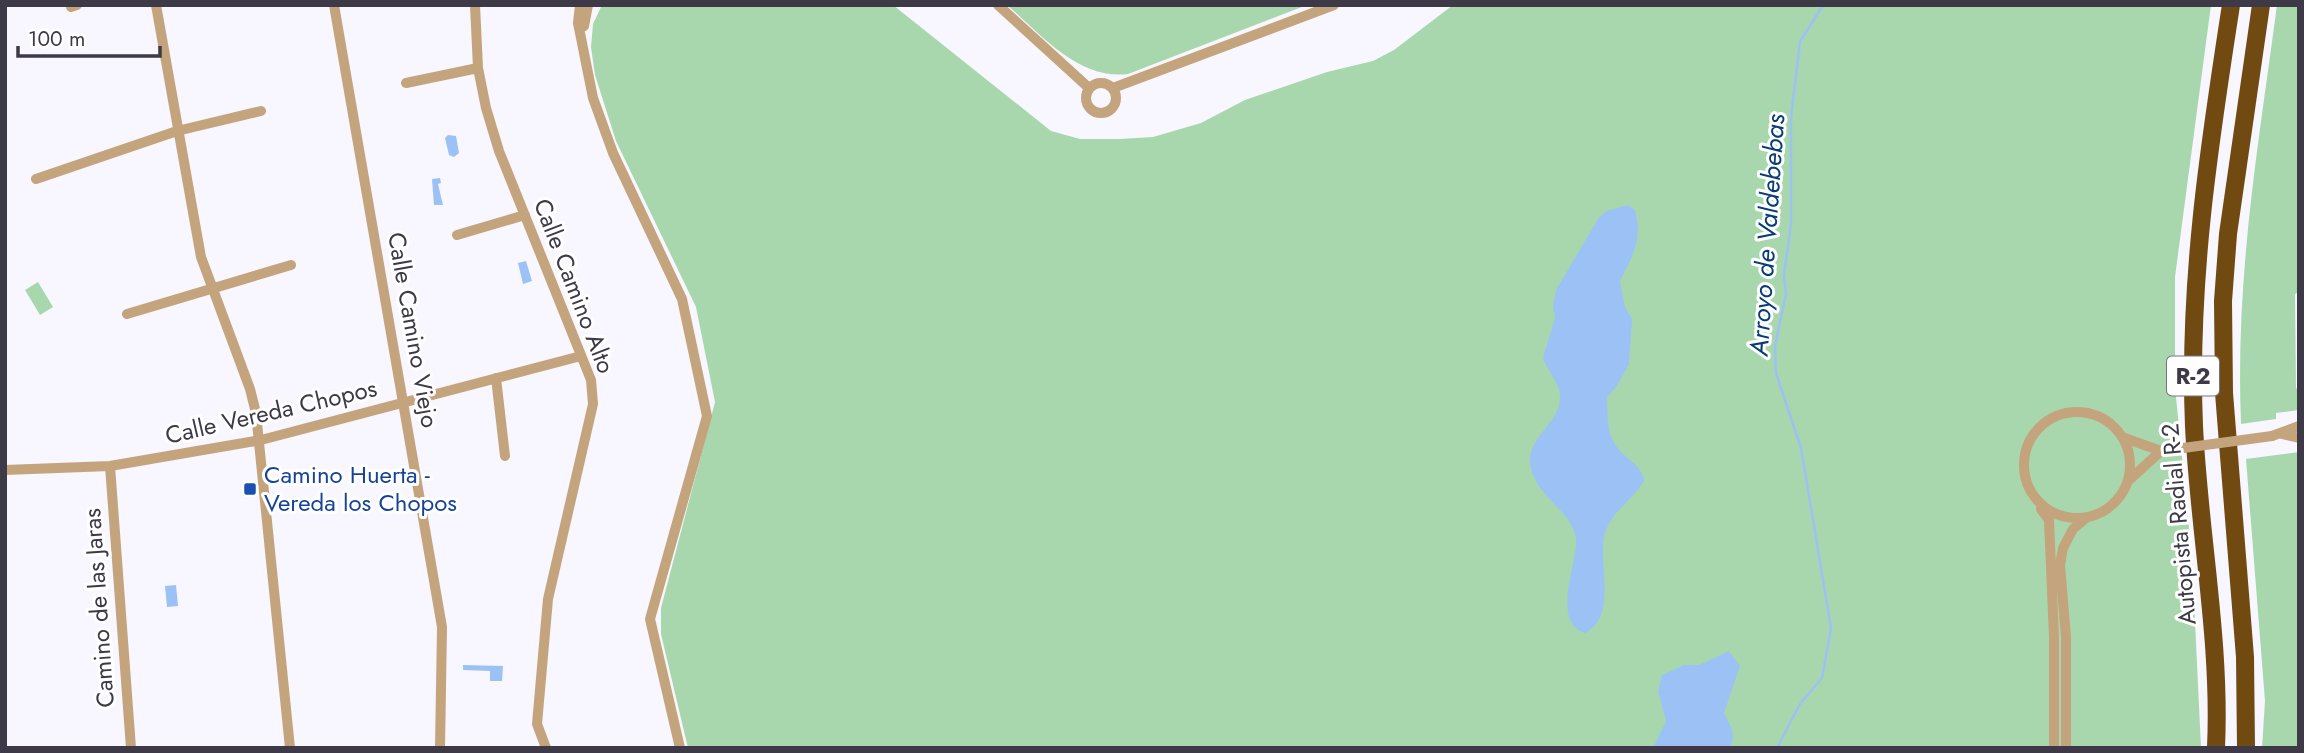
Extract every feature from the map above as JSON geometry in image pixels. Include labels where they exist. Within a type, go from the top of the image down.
[{"type":"highway","name":"Autopista Radial R-2","points":[[2216,748],[2217,685],[2194,427],[2193,308],[2198,229],[2231,5]]},
{"type":"highway","name":"R-2","points":[[2246,748],[2245,657],[2224,393],[2223,301],[2228,233],[2261,5]]},
{"type":"street","points":[[156,5],[201,257],[250,388],[261,440],[290,748]]},
{"type":"street","name":"Calle Camino Viejo","points":[[334,5],[442,627],[440,748]]},
{"type":"street","name":"Calle Camino Alto","points":[[475,5],[478,68],[499,150],[591,380],[593,404],[548,599],[537,724],[546,748]]},
{"type":"street","points":[[580,5],[582,47],[593,98],[613,153],[682,299],[707,415],[650,620],[680,748]]},
{"type":"street","points":[[582,47],[588,5]]},
{"type":"street","points":[[998,5],[1089,88]]},
{"type":"street","points":[[1089,88],[1101,82],[1113,88],[1334,5]]},
{"type":"street","points":[[407,83],[478,68]]},
{"type":"street","points":[[1089,88],[1086,103],[1093,111],[1104,113],[1115,103],[1113,88]]},
{"type":"street","points":[[36,179],[177,131],[261,111]]},
{"type":"street","points":[[457,235],[525,215]]},
{"type":"street","points":[[127,313],[213,291],[291,264]]},
{"type":"street","name":"Calle Vereda Chopos","points":[[5,470],[110,466],[261,440],[581,356]]},
{"type":"street","points":[[496,378],[505,456]]},
{"type":"street","points":[[2054,748],[2054,638],[2049,520],[2027,487],[2023,470],[2028,444],[2044,422],[2060,414],[2077,411],[2103,419],[2122,437],[2161,451],[2277,435],[2299,426]]},
{"type":"street","points":[[2277,435],[2299,438]]},
{"type":"street","points":[[2122,437],[2129,458],[2128,481]]},
{"type":"street","points":[[2066,748],[2066,637],[2060,565],[2063,548],[2073,529],[2085,518],[2112,506],[2128,481],[2161,451]]},
{"type":"street","name":"Camino de las Jaras","points":[[110,466],[131,748]]},
{"type":"street","points":[[2037,502],[2051,513],[2068,519],[2085,518]]},
{"type":"green space","points":[[602,5],[893,5],[1051,131],[1080,139],[1120,139],[1153,137],[1201,123],[1245,100],[1327,72],[1373,61],[1394,50],[1453,5],[2211,5],[2175,277],[2175,387],[2192,558],[2201,748],[688,748],[661,634],[661,608],[715,402],[696,307],[616,141],[595,75],[591,47],[593,24]]},
{"type":"green space","points":[[1007,5],[1307,5],[1128,74],[1110,74],[1077,63],[1062,53]]},
{"type":"green space","points":[[2277,5],[2299,5],[2299,292],[2295,294],[2296,388],[2299,390],[2299,410],[2276,413],[2276,419],[2241,424],[2241,317],[2245,265]]},
{"type":"green space","points":[[38,282],[53,307],[40,315],[25,290]]},
{"type":"green space","points":[[2299,452],[2299,748],[2262,748],[2265,701],[2246,459]]},
{"type":"water","points":[[448,135],[456,136],[459,153],[454,157],[449,155],[445,138]]},
{"type":"water","points":[[440,178],[441,183],[438,184],[443,205],[434,205],[432,179]]},
{"type":"water","points":[[1628,205],[1635,210],[1638,229],[1633,255],[1620,281],[1625,307],[1632,319],[1629,364],[1617,386],[1607,397],[1608,416],[1609,428],[1616,446],[1640,470],[1644,481],[1606,529],[1603,549],[1604,604],[1595,626],[1585,633],[1575,627],[1569,617],[1567,604],[1576,549],[1573,529],[1538,485],[1530,462],[1534,445],[1559,406],[1558,386],[1543,357],[1555,318],[1553,307],[1556,290],[1598,219],[1606,211]]},
{"type":"water","points":[[526,261],[532,281],[523,284],[518,263]]},
{"type":"water","points":[[176,585],[178,606],[167,607],[165,586]]},
{"type":"water","points":[[1729,651],[1740,666],[1724,713],[1733,732],[1731,746],[1653,748],[1666,721],[1658,691],[1662,675],[1684,665],[1699,665]]},
{"type":"water","points":[[463,665],[503,666],[502,681],[490,681],[490,671],[463,670]]},
{"type":"waterway","name":"Arroyo de Valdebebas","points":[[1777,748],[1800,704],[1822,678],[1831,628],[1801,448],[1776,373],[1775,346],[1786,294],[1784,275],[1791,224],[1791,117],[1800,42],[1823,5]]},
{"type":"place","name":"Camino Huerta - Vereda los Chopos","points":[[250,489]]}]
